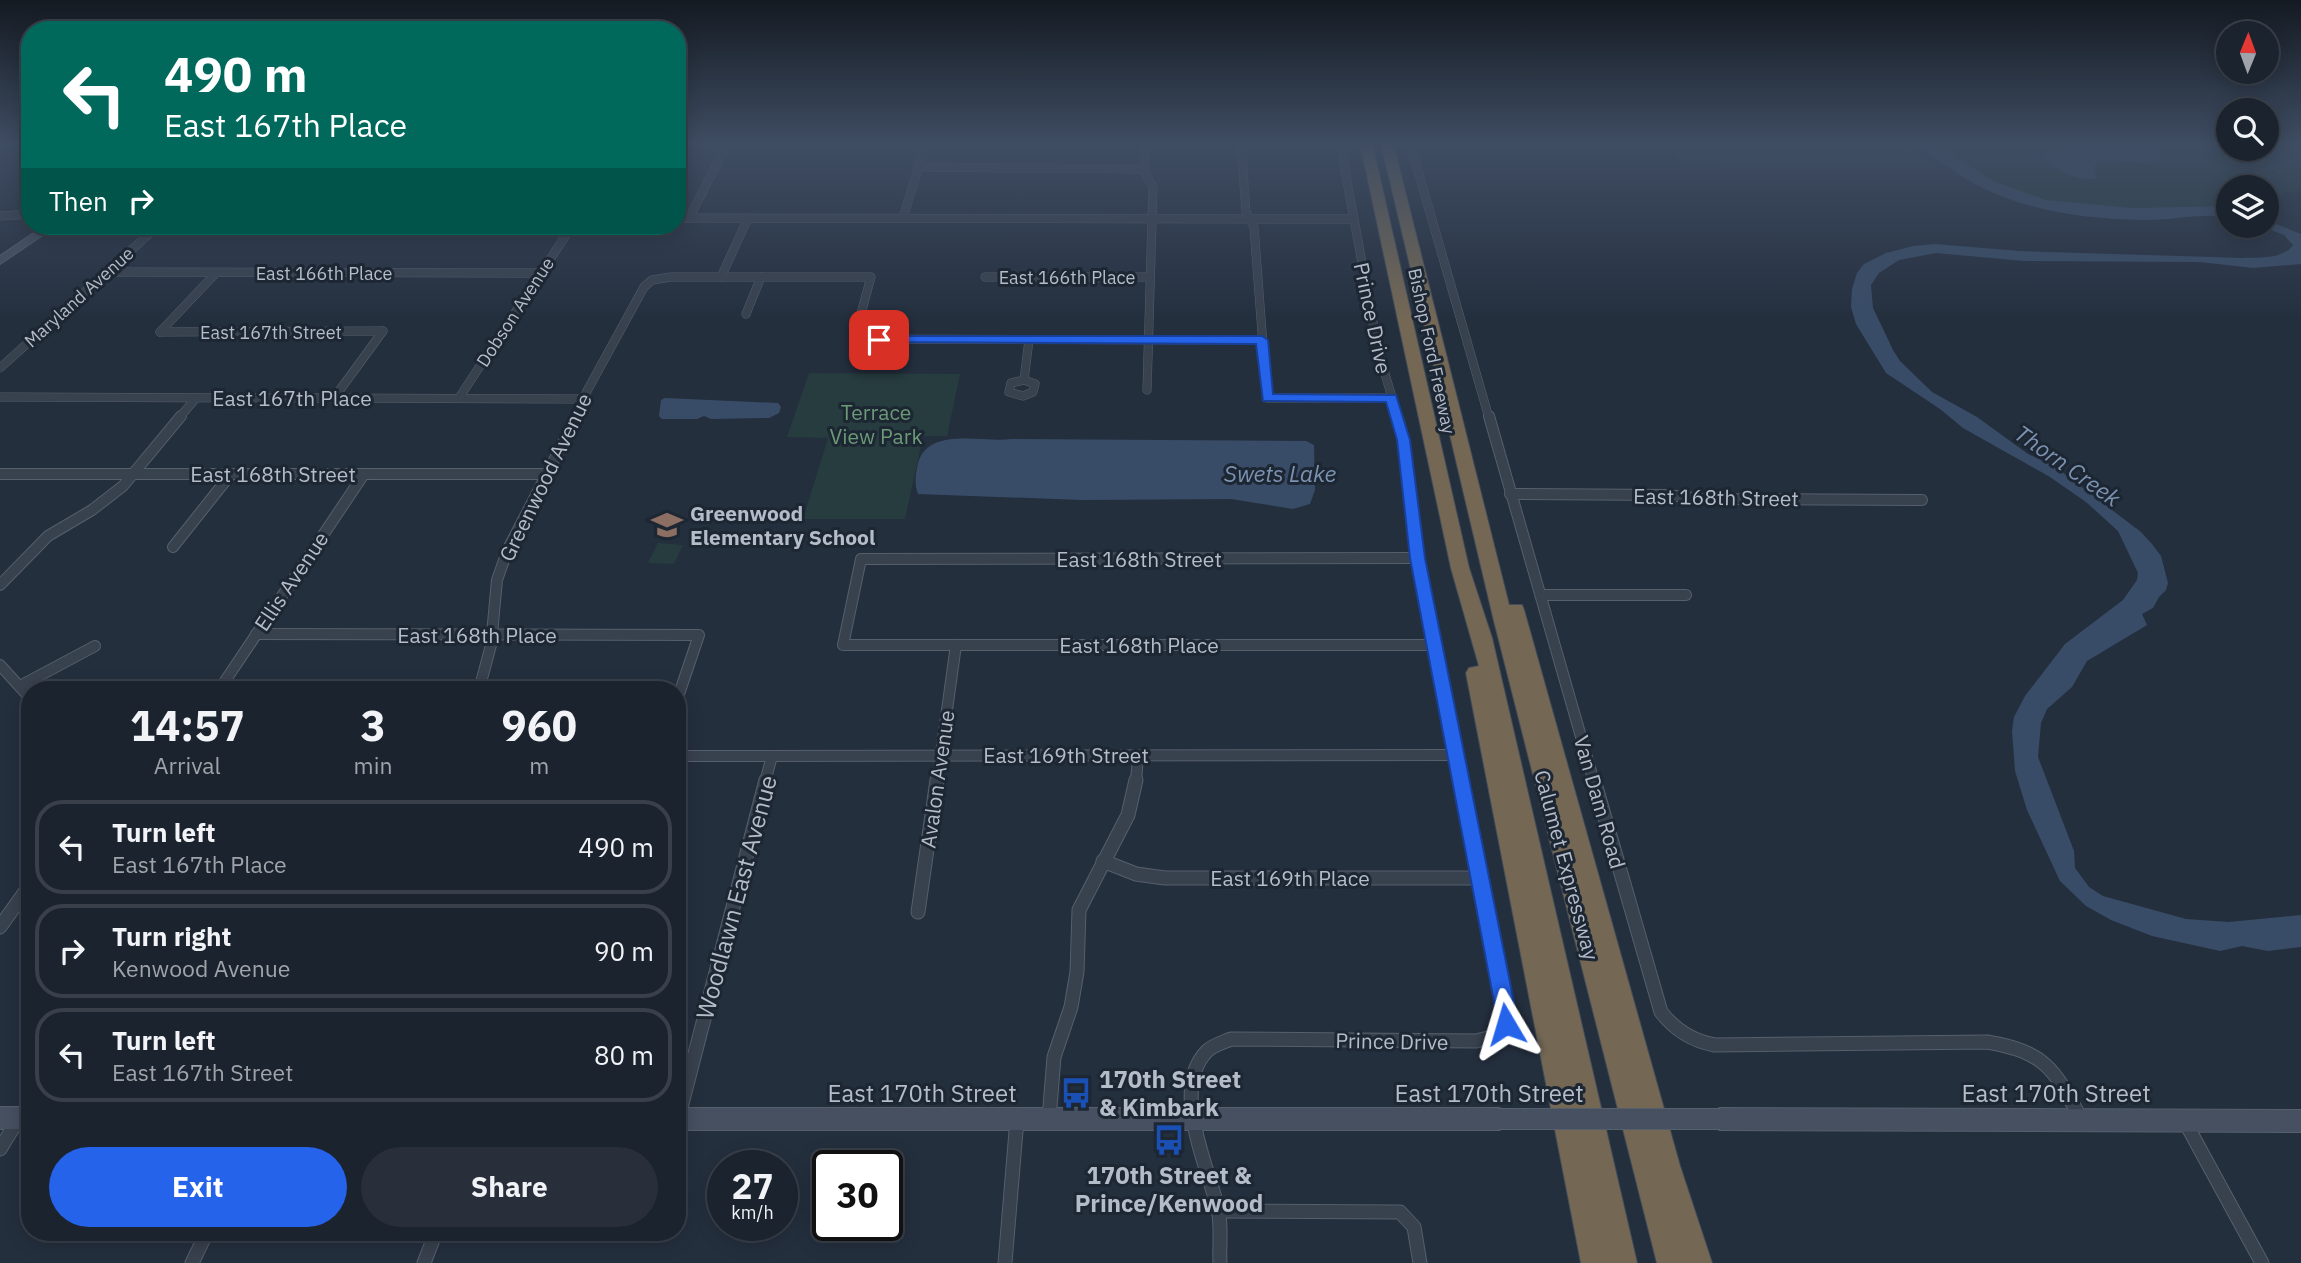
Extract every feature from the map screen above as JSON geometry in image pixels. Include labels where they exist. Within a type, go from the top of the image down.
[{"type":"highway","name":"Bishop Ford Freeway","points":[[1379,202],[1460,568]]},
{"type":"highway","name":"Bishop Ford Freeway","points":[[1402,202],[1467,466]]},
{"type":"highway","points":[[1467,466],[1485,504],[1667,1166],[1698,1263]]},
{"type":"highway","name":"Calumet Expressway","points":[[1467,466],[1503,617],[1671,1263]]},
{"type":"highway","points":[[1460,568],[1469,637],[1595,1263]]},
{"type":"highway","points":[[1460,568],[1482,638],[1623,1263]]},
{"type":"street","points":[[698,202],[689,218],[1353,219]]},
{"type":"street","points":[[903,218],[908,202]]},
{"type":"street","points":[[1147,390],[1153,202]]},
{"type":"street","points":[[1245,202],[1246,211],[1254,227],[1267,398],[1391,398]]},
{"type":"street","name":"Prince Drive","points":[[1194,1120],[1196,1062],[1208,1047],[1218,1042],[1243,1039],[1456,1042],[1487,1039],[1502,1031],[1506,1024],[1504,1002],[1418,558],[1404,440],[1378,350],[1350,202]]},
{"type":"street","name":"Van Dam Road","points":[[1427,202],[1661,1012],[1669,1023],[1694,1040],[1715,1045],[1987,1042],[2008,1045],[2037,1056],[2048,1064],[2081,1119]]},
{"type":"street","points":[[748,218],[721,277],[871,277],[854,340],[1262,340]]},
{"type":"street","points":[[22,244],[30,235]]},
{"type":"street","points":[[0,261],[36,235]]},
{"type":"street","name":"Maryland Avenue","points":[[0,368],[148,235]]},
{"type":"street","name":"Dobson Avenue","points":[[459,398],[566,235]]},
{"type":"street","name":"East 166th Place","points":[[106,272],[541,273]]},
{"type":"street","name":"East 167th Street","points":[[216,272],[160,332],[383,331],[334,398]]},
{"type":"street","name":"Greenwood Avenue","points":[[481,681],[491,645],[489,636],[497,580],[508,549],[644,287],[652,280],[671,277],[721,277]]},
{"type":"street","points":[[746,314],[761,277]]},
{"type":"street","name":"East 166th Place","points":[[985,277],[1149,277]]},
{"type":"street","points":[[1024,380],[1029,340]]},
{"type":"street","name":"East 167th Place","points":[[0,397],[585,399]]},
{"type":"street","points":[[0,585],[48,536],[104,502],[134,474],[196,398]]},
{"type":"street","name":"East 168th Street","points":[[0,474],[547,474]]},
{"type":"street","points":[[173,547],[231,474]]},
{"type":"street","name":"Ellis Avenue","points":[[225,681],[364,474]]},
{"type":"street","name":"East 168th Street","points":[[1510,494],[1922,500]]},
{"type":"street","name":"East 168th Street","points":[[843,645],[861,559],[1418,558]]},
{"type":"street","points":[[1541,595],[1686,595]]},
{"type":"street","name":"East 168th Place","points":[[256,634],[699,635],[683,681]]},
{"type":"street","name":"East 168th Place","points":[[843,645],[1435,645]]},
{"type":"street","name":"Avalon Avenue","points":[[918,912],[956,645]]},
{"type":"street","points":[[29,681],[95,646]]},
{"type":"street","points":[[0,664],[20,686]]},
{"type":"street","name":"East 169th Street","points":[[686,756],[1455,755]]},
{"type":"street","name":"Woodlawn East Avenue","points":[[686,1088],[772,756]]},
{"type":"street","points":[[1049,1119],[1054,1057],[1071,1007],[1077,972],[1079,910],[1133,802],[1138,756]]},
{"type":"street","name":"East 169th Place","points":[[1102,861],[1136,874],[1165,878],[1479,878]]},
{"type":"street","points":[[0,927],[21,898]]},
{"type":"street","points":[[0,1149],[16,1118]]},
{"type":"street","name":"East 170th Street","points":[[686,1119],[2301,1121]]},
{"type":"street","points":[[1005,1263],[1017,1119]]},
{"type":"street","points":[[1194,1120],[1199,1151],[1218,1211],[1220,1263]]},
{"type":"street","points":[[2184,1120],[2262,1263]]},
{"type":"street","points":[[1218,1211],[1400,1212],[1408,1215],[1414,1224],[1420,1263]]},
{"type":"street","points":[[192,1263],[203,1241]]},
{"type":"street","points":[[424,1263],[433,1241]]},
{"type":"green space","points":[[2052,202],[2216,202],[2216,206],[2077,206]]},
{"type":"green space","name":"Terrace View Park","points":[[809,373],[960,374],[947,436],[923,436],[905,519],[803,519],[828,438],[787,437]]},
{"type":"green space","points":[[658,543],[683,545],[674,564],[648,563]]},
{"type":"water","points":[[2018,202],[2067,202],[2133,208],[2216,206],[2216,216],[2153,220],[2057,212]]},
{"type":"water","points":[[2279,225],[2301,234],[2301,264],[2253,268],[2200,262],[2024,261],[1936,253],[1899,260],[1879,273],[1871,285],[1873,308],[1893,350],[1900,361],[1932,392],[1977,417],[2028,454],[2054,466],[2141,532],[2161,556],[2168,583],[2153,608],[2142,614],[2147,625],[2087,661],[2072,687],[2047,709],[2041,723],[2038,757],[2074,851],[2075,868],[2089,887],[2103,896],[2186,919],[2229,922],[2301,915],[2301,947],[2268,951],[2242,946],[2220,951],[2152,936],[2111,920],[2086,906],[2060,881],[2027,810],[2015,771],[2012,731],[2014,717],[2025,696],[2065,644],[2123,600],[2137,580],[2138,573],[2118,531],[2086,502],[2050,477],[1963,428],[1886,373],[1856,324],[1851,307],[1852,289],[1857,273],[1864,264],[1886,253],[1913,246],[1935,244],[2020,251],[2242,258],[2270,257],[2283,253],[2293,245],[2279,233]]},
{"type":"water","points":[[665,398],[778,403],[781,407],[779,413],[769,418],[711,419],[704,416],[697,419],[662,419],[659,416],[661,400]]},
{"type":"water","name":"Swets Lake","points":[[955,439],[1306,441],[1314,445],[1315,490],[1310,504],[1293,509],[1231,499],[1083,500],[918,494],[917,468],[922,455],[930,446]]},
{"type":"place","name":"Greenwood Elementary School","points":[[667,525]]},
{"type":"place","name":"170th Street & Kimbark","points":[[1076,1093]]},
{"type":"place","name":"170th Street & Prince/Kenwood","points":[[1169,1140]]},
{"type":"route","points":[[879,340],[1262,340],[1267,398],[1391,398],[1404,440],[1418,558],[1504,1002],[1506,1024]]},
{"type":"water label","name":"Thorn Creek","points":[[2068,465]]}]
